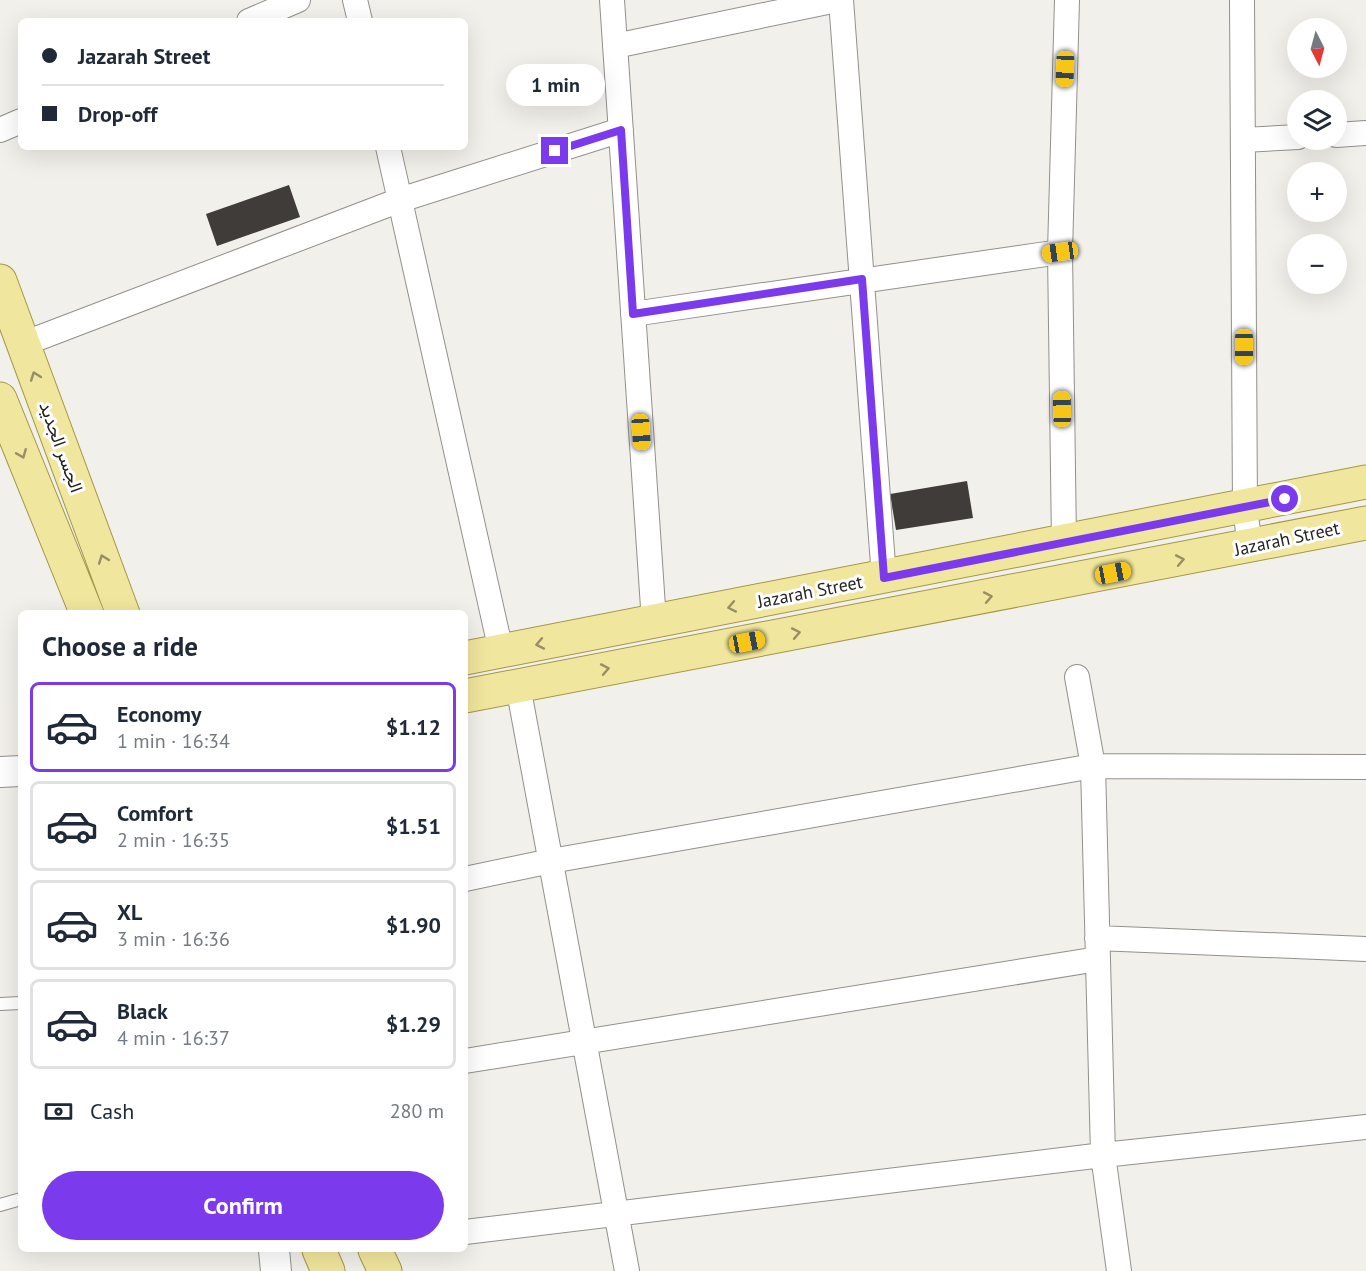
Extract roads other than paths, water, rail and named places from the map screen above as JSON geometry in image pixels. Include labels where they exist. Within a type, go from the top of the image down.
[{"type":"main road","name":"الجسر الجديد","points":[[0,280],[122,610]]},
{"type":"main road","name":"الجسر الجديد","points":[[0,399],[85,610]]},
{"type":"main road","name":"Jazarah Street","points":[[468,657],[1245,508],[1366,482]]},
{"type":"main road","name":"Jazarah Street","points":[[468,695],[1366,523]]},
{"type":"main road","points":[[320,1252],[328,1271]]},
{"type":"main road","points":[[376,1252],[385,1271]]},
{"type":"street","points":[[256,18],[298,0]]},
{"type":"street","points":[[355,0],[359,18]]},
{"type":"street","points":[[612,0],[654,622]]},
{"type":"street","points":[[615,46],[839,0],[884,578]]},
{"type":"street","points":[[1064,543],[1060,252],[1067,0]]},
{"type":"street","points":[[1242,0],[1245,508],[1250,547]]},
{"type":"street","points":[[0,130],[18,121]]},
{"type":"street","points":[[23,344],[400,200],[621,130]]},
{"type":"street","points":[[1347,134],[1366,133]]},
{"type":"street","points":[[1243,140],[1287,138]]},
{"type":"street","points":[[389,150],[501,651]]},
{"type":"street","points":[[633,314],[1060,252]]},
{"type":"street","points":[[1077,677],[1093,766],[1103,1155],[1119,1271]]},
{"type":"street","points":[[518,686],[627,1271]]},
{"type":"street","points":[[468,878],[551,861],[1093,766],[1366,767]]},
{"type":"street","points":[[0,772],[18,771]]},
{"type":"street","points":[[468,1060],[1097,948],[1366,948]]},
{"type":"street","points":[[468,1232],[615,1212],[1103,1155],[1366,1127]]},
{"type":"street","points":[[274,1252],[276,1271]]},
{"type":"lane","points":[[0,1004],[18,1003]]},
{"type":"lane","points":[[0,1205],[18,1200]]}]
